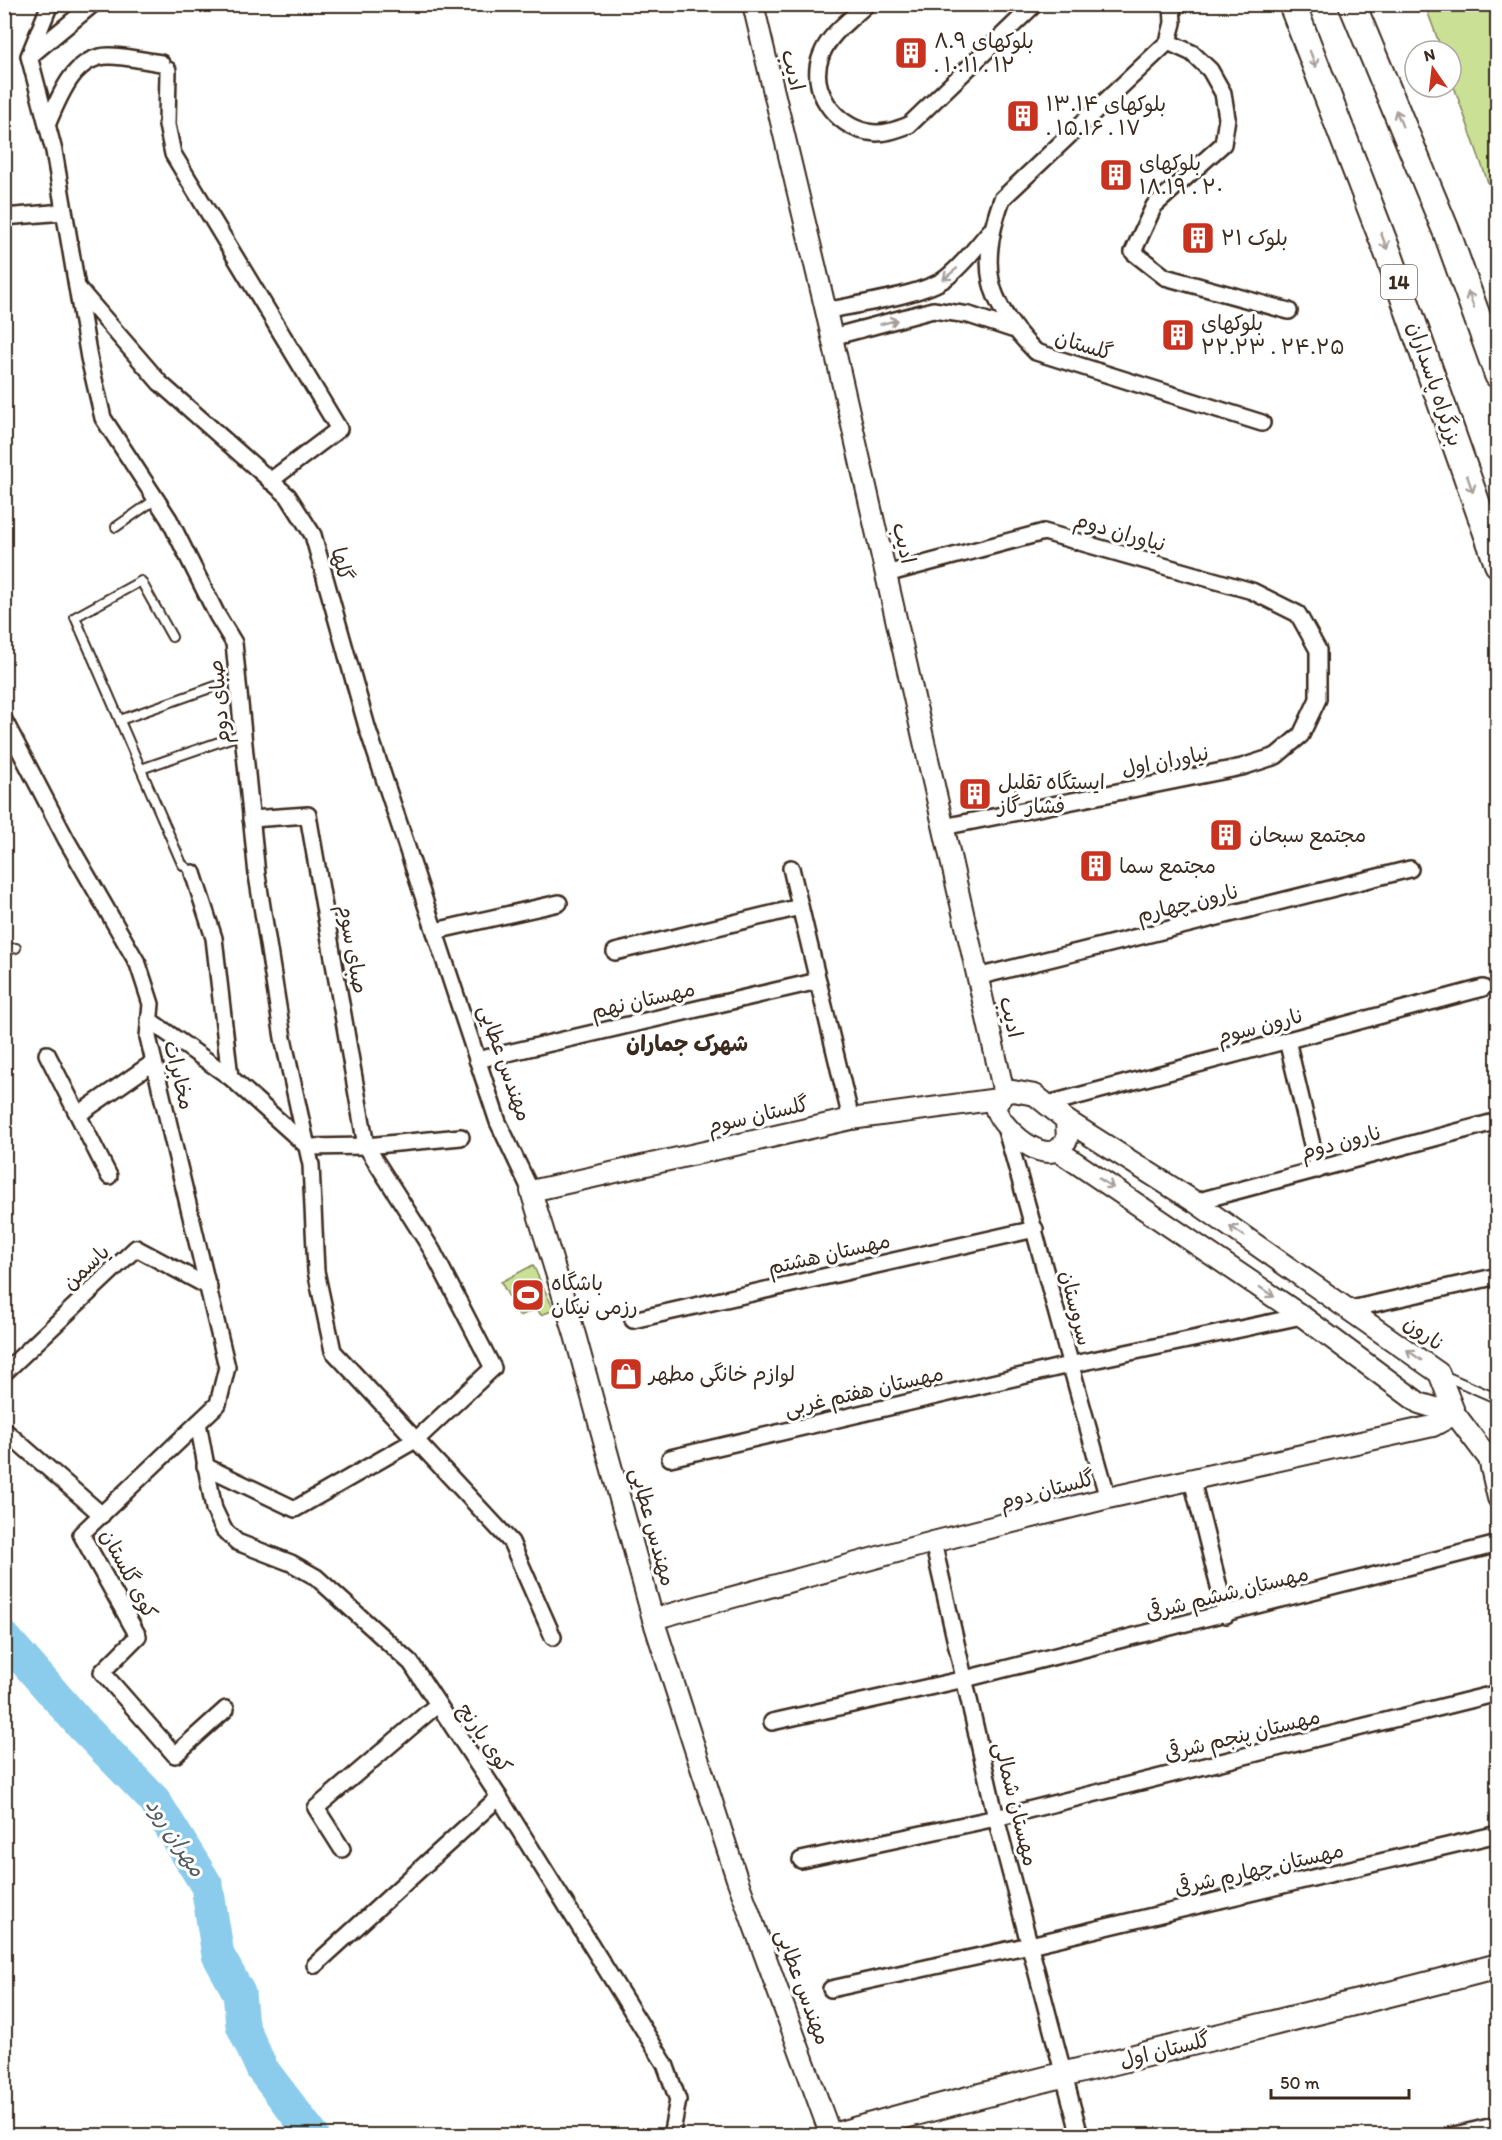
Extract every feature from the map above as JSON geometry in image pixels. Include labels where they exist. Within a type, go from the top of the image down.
[{"type":"highway","points":[[1352,4],[1447,233],[1497,375]]},
{"type":"highway","name":"بزرگراه پاسداران","points":[[1291,6],[1390,258],[1497,564]]},
{"type":"main road","name":"گلستان اول","points":[[832,2136],[1064,2074],[1360,2003],[1497,1966]]},
{"type":"street","points":[[29,56],[50,4]]},
{"type":"street","points":[[29,56],[93,4]]},
{"type":"street","name":"ادیب","points":[[753,4],[832,337],[977,977],[1001,1096],[995,1107],[1005,1127]]},
{"type":"street","points":[[867,4],[828,40],[820,58],[818,78],[823,98],[834,115],[850,127],[870,133],[890,132],[909,124],[1035,4]]},
{"type":"street","points":[[1172,4],[1173,23],[1168,42],[1192,53],[1210,70],[1219,85],[1227,118],[1223,144],[1154,206],[1133,252],[1165,277],[1289,311]]},
{"type":"street","name":"گلستان","points":[[1168,42],[1002,199],[990,231],[988,265],[995,298],[1012,328],[1036,352],[1262,423]]},
{"type":"street","name":"صبای دوم","points":[[29,56],[47,125],[89,358],[103,418],[169,519],[217,615],[234,643],[251,819],[283,1038],[311,1165],[316,1271],[333,1351],[511,1542],[553,1637]]},
{"type":"street","points":[[47,125],[66,83],[87,62],[108,56],[165,66],[167,125],[173,154],[339,429],[270,481]]},
{"type":"street","points":[[4,217],[64,212]]},
{"type":"street","points":[[826,311],[936,284],[960,266],[990,231]]},
{"type":"street","name":"گلها","points":[[77,287],[160,383],[288,496],[313,535],[367,727],[435,930]]},
{"type":"street","points":[[832,337],[933,310],[969,315],[1012,328]]},
{"type":"street","name":"نیاوران دوم","points":[[886,574],[1044,532],[1252,591],[1298,614],[1318,650]]},
{"type":"street","name":"نیاوران اول","points":[[943,827],[1242,767],[1276,756],[1301,735],[1318,699],[1318,650]]},
{"type":"street","name":"مخابرات","points":[[4,720],[66,839],[138,964],[151,1004],[148,1037],[227,1367],[218,1404],[198,1423]]},
{"type":"street","name":"صبای سوم","points":[[251,819],[308,815],[366,1146]]},
{"type":"street","points":[[791,868],[851,1119]]},
{"type":"street","name":"نارون چهارم","points":[[977,977],[1410,869]]},
{"type":"street","points":[[193,873],[214,939],[230,1077]]},
{"type":"street","points":[[435,930],[558,903]]},
{"type":"street","points":[[615,952],[800,907]]},
{"type":"street","name":"مهندس عطایی","points":[[435,930],[498,1122],[531,1191],[575,1335],[653,1619],[737,1879],[832,2136]]},
{"type":"street","name":"مهستان نهم","points":[[477,1060],[818,981]]},
{"type":"street","name":"نارون سوم","points":[[1048,1104],[1483,987]]},
{"type":"street","points":[[149,1020],[230,1077],[308,1147],[366,1146],[461,1137]]},
{"type":"street","points":[[1287,1040],[1318,1170]]},
{"type":"street","points":[[47,1054],[109,1176]]},
{"type":"street","points":[[79,1114],[154,1062]]},
{"type":"street","name":"گلستان سوم","points":[[531,1191],[851,1119],[1024,1091],[1048,1104]]},
{"type":"street","name":"نارون","points":[[1048,1104],[1066,1120],[1195,1202],[1351,1309],[1439,1373],[1455,1414],[1489,1459],[1497,1498]]},
{"type":"street","points":[[1005,1127],[1039,1150],[1047,1152],[1057,1150],[1067,1140],[1066,1120]]},
{"type":"street","name":"نارون دوم","points":[[1195,1202],[1497,1121]]},
{"type":"street","name":"سروستان","points":[[1005,1127],[1035,1229],[1069,1365],[1108,1498]]},
{"type":"street","points":[[205,1466],[295,1509],[417,1439],[493,1368],[432,1250],[366,1146]]},
{"type":"street","points":[[1057,1150],[1302,1316],[1419,1403],[1455,1414]]},
{"type":"street","name":"مهستان هشتم","points":[[633,1320],[1035,1229]]},
{"type":"street","name":"یاسمن","points":[[4,1373],[136,1248],[209,1287]]},
{"type":"street","points":[[1351,1309],[1497,1276]]},
{"type":"street","name":"مهستان هفتم غربی","points":[[670,1458],[1069,1365],[1302,1316]]},
{"type":"street","name":"گلستان دوم","points":[[653,1619],[933,1542],[1108,1498],[1432,1426],[1455,1414]]},
{"type":"street","name":"کوی بارنج","points":[[198,1423],[214,1509],[224,1530],[237,1542],[291,1563],[316,1577],[411,1663],[499,1797],[665,2064],[678,2100],[671,2136]]},
{"type":"street","name":"کوی گلستان","points":[[198,1423],[81,1534],[138,1636],[102,1672],[176,1755],[226,1710]]},
{"type":"street","points":[[4,1430],[102,1515]]},
{"type":"street","points":[[1192,1480],[1226,1615]]},
{"type":"street","name":"مهستان شمالی","points":[[933,1542],[996,1818],[1080,2136]]},
{"type":"street","name":"مهستان ششم شرقی","points":[[772,1722],[965,1679],[1226,1615],[1497,1544]]},
{"type":"street","name":"مهستان پنجم شرقی","points":[[801,1860],[996,1818],[1497,1693]]},
{"type":"street","points":[[342,1849],[316,1808],[438,1704]]},
{"type":"street","points":[[315,1965],[499,1797]]},
{"type":"street","name":"مهستان چهارم شرقی","points":[[831,1989],[1030,1946],[1497,1834]]},
{"type":"street","points":[[1450,2136],[1497,2125]]},
{"type":"lane","points":[[116,527],[156,499]]},
{"type":"lane","points":[[171,638],[141,581],[75,617],[182,864],[193,873]]},
{"type":"lane","points":[[120,720],[216,686]]},
{"type":"lane","points":[[141,769],[242,734]]},
{"type":"lane","points":[[4,950],[16,948]]},
{"type":"lane","points":[[1439,1373],[1497,1399]]},
{"type":"green space","points":[[1425,5],[1497,5],[1497,208],[1458,99],[1463,99],[1463,39],[1438,39]]},
{"type":"green space","name":"باشگاه رزمی نیکان","points":[[533,1265],[554,1310],[541,1315],[537,1309],[519,1316],[501,1282]]},
{"type":"waterway","name":"مهران رود","points":[[4,1637],[81,1725],[154,1800],[207,1886],[218,1955],[239,1993],[242,2025],[262,2069],[313,2136]]},
{"type":"place","name":"بلوکهای ۸.۹ . ۱۰.۱۱ . ۱۲","points":[[911,53]]},
{"type":"place","name":"بلوکهای ۱۳.۱۴ . ۱۵.۱۶ . ۱۷","points":[[1023,116]]},
{"type":"place","name":"بلوکهای ۱۸.۱۹ . ۲۰","points":[[1116,175]]},
{"type":"place","name":"بلوک ۲۱","points":[[1198,238]]},
{"type":"place","name":"بلوکهای ۲۲.۲۳ . ۲۴.۲۵","points":[[1178,335]]},
{"type":"place","name":"ایستگاه تقلیل فشار گاز","points":[[975,794]]},
{"type":"place","name":"مجتمع سبحان","points":[[1226,835]]},
{"type":"place","name":"مجتمع سما","points":[[1096,866]]},
{"type":"place","name":"باشگاه رزمی نیکان","points":[[528,1295]]},
{"type":"place","name":"لوازم خانگی مطهر","points":[[626,1374]]},
{"type":"district","name":"شهرک جماران","points":[[687,1043]]}]
